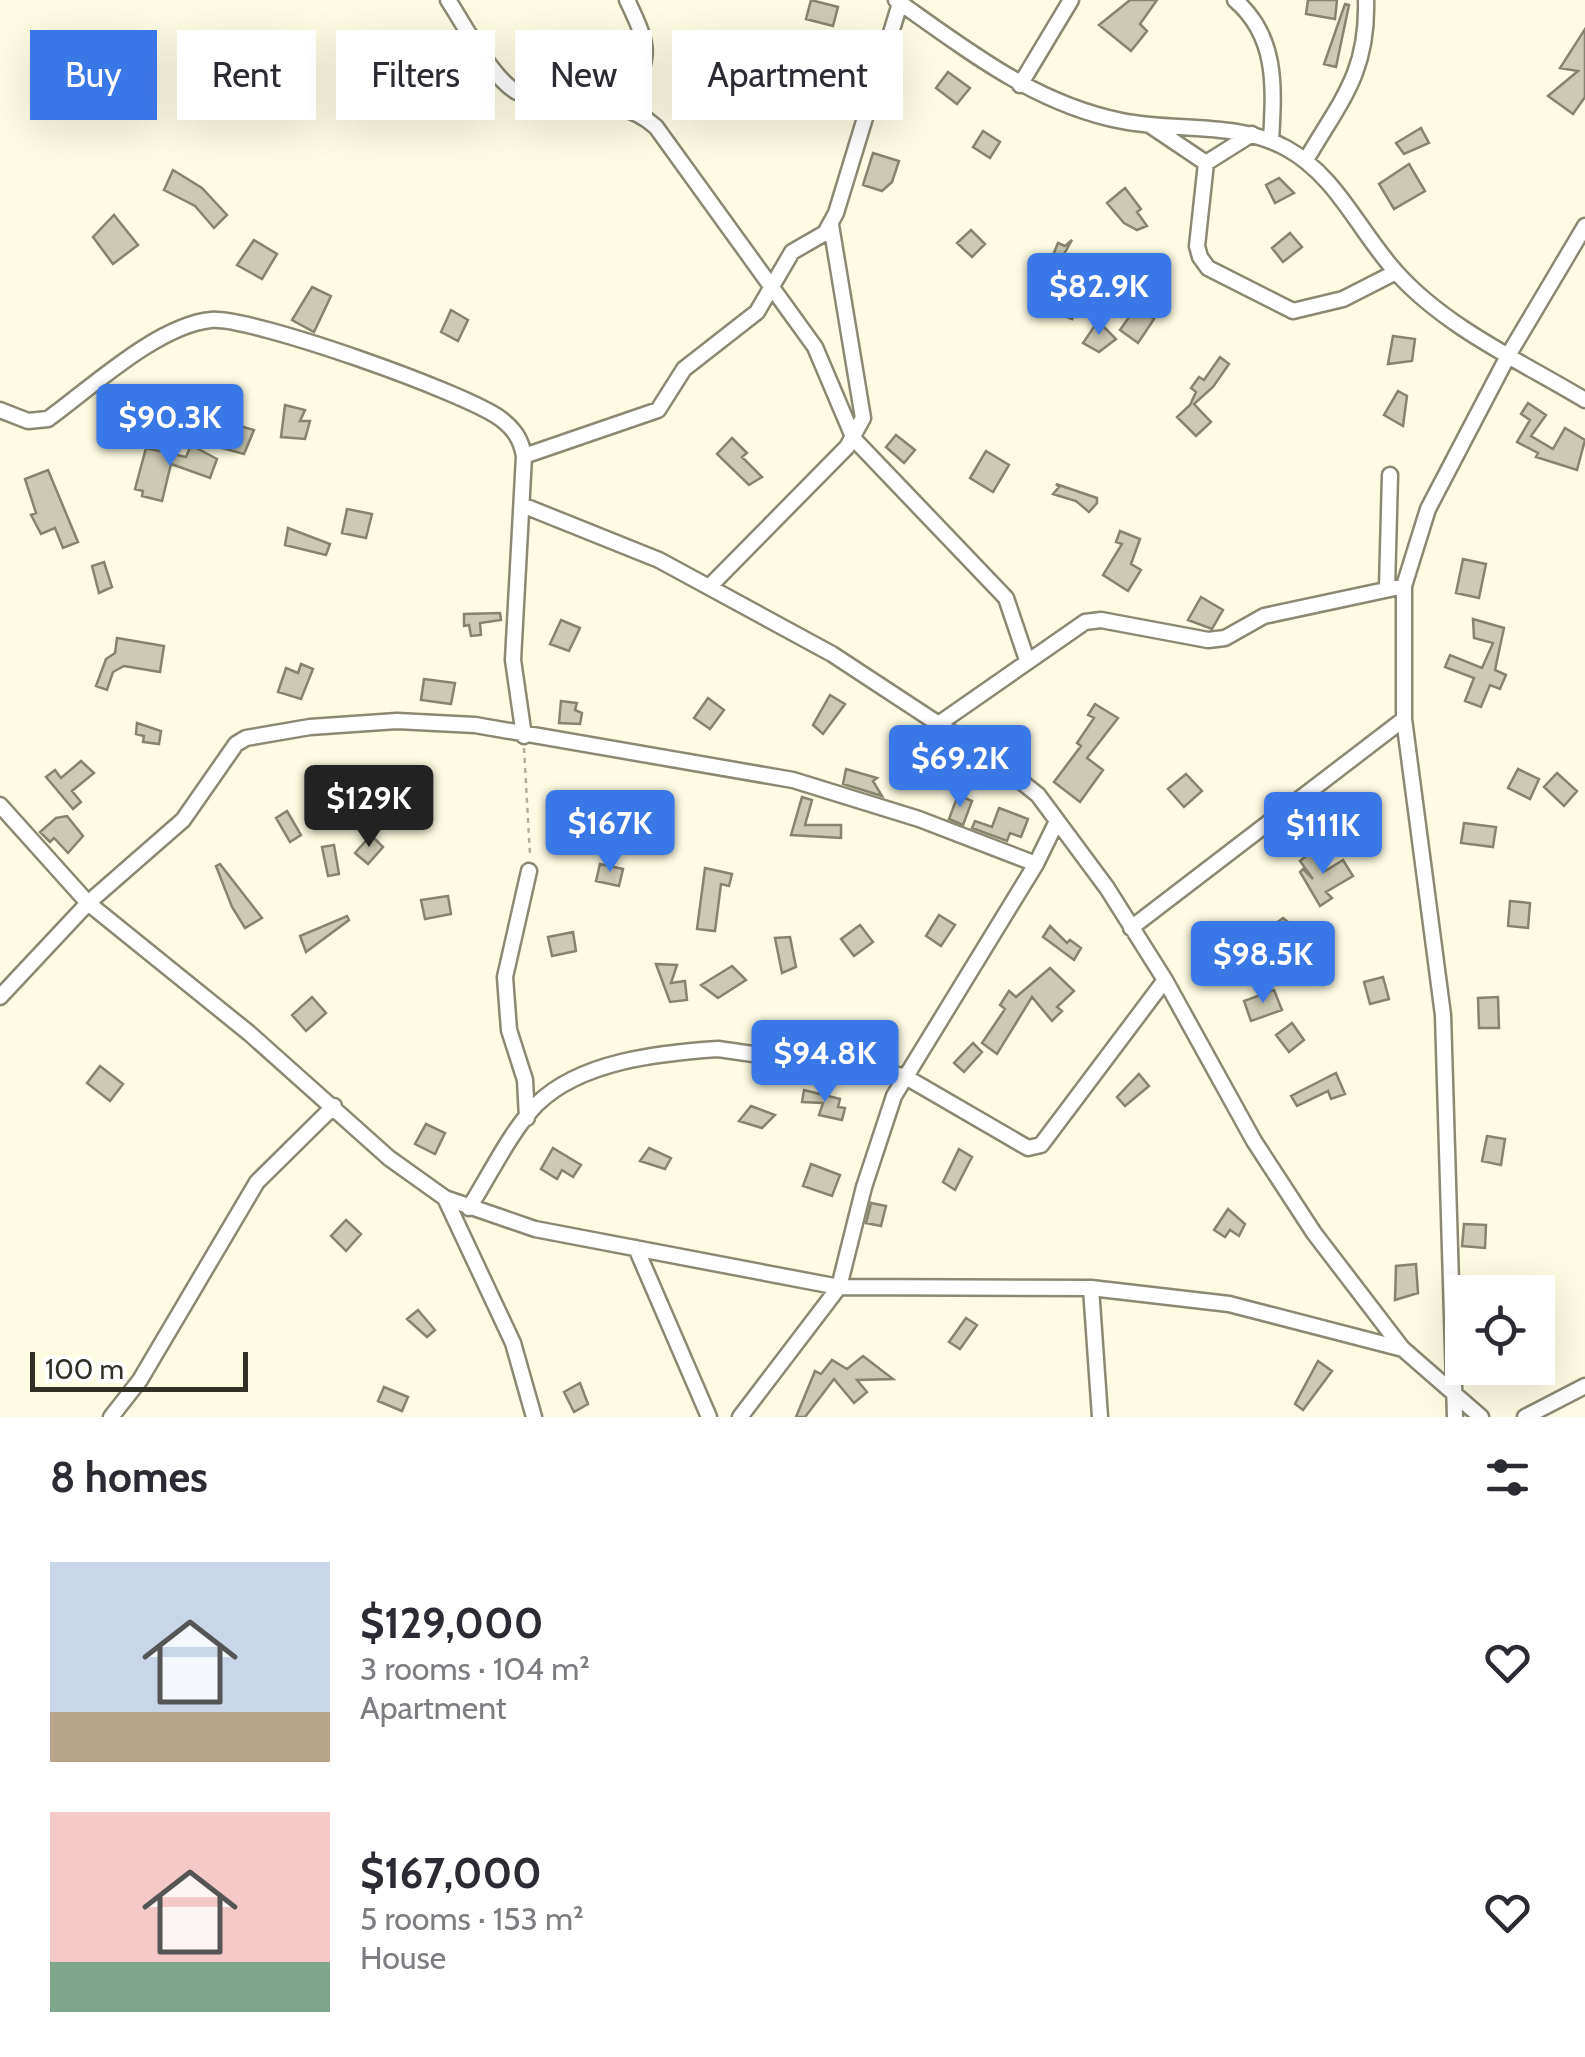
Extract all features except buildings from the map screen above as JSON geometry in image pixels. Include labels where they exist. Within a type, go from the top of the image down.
[{"type":"street","points":[[448,0],[490,64],[515,90]]},
{"type":"street","points":[[627,0],[641,30]]},
{"type":"street","points":[[1020,85],[1070,0]]},
{"type":"street","points":[[1236,0],[1257,18],[1270,52],[1271,140]]},
{"type":"street","points":[[1306,160],[1360,68],[1367,42],[1366,0]]},
{"type":"street","points":[[710,586],[854,439],[864,418],[832,225],[899,1],[1020,85],[1086,113],[1150,126],[1252,134],[1306,160],[1325,176],[1396,272],[1427,301],[1585,400]]},
{"type":"street","points":[[646,120],[656,127],[830,376],[854,439],[1006,598],[1027,660]]},
{"type":"street","points":[[1150,126],[1206,164]]},
{"type":"street","points":[[1206,164],[1252,134]]},
{"type":"street","points":[[1206,164],[1197,246],[1208,268],[1293,312],[1343,299],[1396,272]]},
{"type":"street","points":[[524,456],[658,410],[684,369],[757,312],[792,252],[832,225]]},
{"type":"street","points":[[1455,1417],[1443,1015],[1404,719],[1404,586],[1428,510],[1508,354],[1585,226]]},
{"type":"street","points":[[0,410],[28,422],[48,419],[170,332],[210,320],[246,322],[440,388],[484,409],[512,428],[521,440],[524,456],[516,535],[513,660],[524,736]]},
{"type":"street","points":[[1387,588],[1390,475]]},
{"type":"street","points":[[522,505],[623,544],[710,586],[852,666],[1026,784],[1057,821],[1132,928],[1254,1141],[1314,1233],[1402,1348],[1481,1417]]},
{"type":"street","points":[[937,725],[1085,622],[1100,620],[1208,640],[1225,638],[1264,616],[1404,586]]},
{"type":"street","points":[[1132,928],[1404,719]]},
{"type":"street","points":[[0,997],[88,903],[183,820],[226,755],[246,738],[397,720],[475,726],[793,780],[919,818],[1036,864]]},
{"type":"street","points":[[0,804],[88,903],[334,1106],[389,1158],[445,1198],[470,1208],[534,1229],[839,1287],[1091,1288],[1229,1304],[1402,1348]]},
{"type":"street","points":[[740,1417],[839,1287],[864,1187],[904,1076],[1036,864],[1057,821]]},
{"type":"street","points":[[526,1118],[524,1080],[509,1030],[505,977],[529,871]]},
{"type":"street","points":[[470,1208],[526,1118],[558,1088],[584,1073],[690,1051],[718,1049],[904,1076],[1028,1148],[1041,1145],[1165,980]]},
{"type":"street","points":[[111,1417],[140,1380],[257,1182],[334,1106]]},
{"type":"street","points":[[445,1198],[513,1342],[534,1417]]},
{"type":"street","points":[[636,1248],[709,1417]]},
{"type":"street","points":[[1091,1288],[1100,1417]]},
{"type":"street","points":[[1525,1417],[1585,1386]]},
{"type":"path","points":[[524,736],[529,871]]}]
